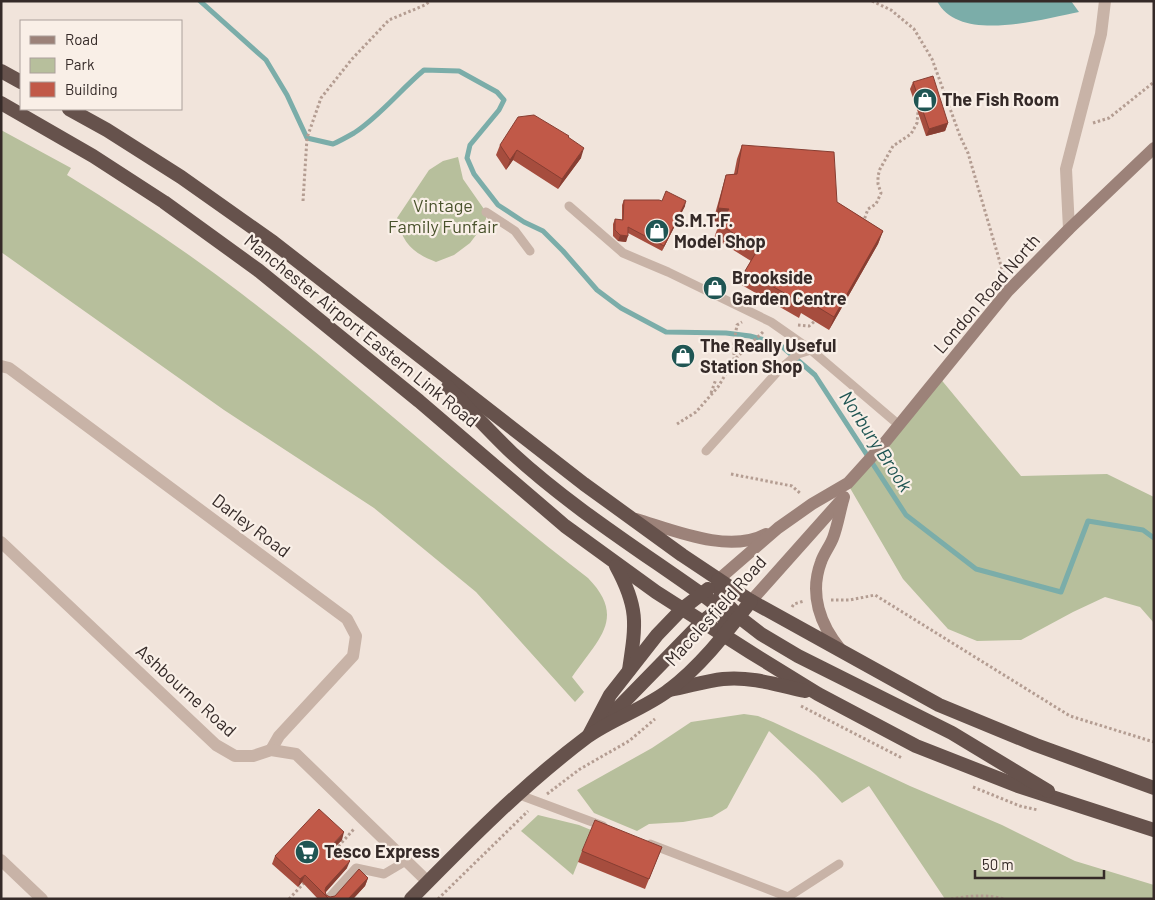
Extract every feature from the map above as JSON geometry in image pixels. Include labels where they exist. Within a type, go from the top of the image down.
[{"type":"highway","points":[[1,71],[20,81]]},
{"type":"highway","name":"Manchester Airport Eastern Link Road","points":[[1,103],[93,156],[156,197],[258,270],[419,400],[564,526],[682,609],[818,694]]},
{"type":"highway","name":"Manchester Airport Eastern Link Road","points":[[71,110],[107,130],[181,177],[273,242],[628,517],[718,580]]},
{"type":"highway","points":[[411,349],[512,452],[602,525],[702,594],[739,616],[761,634],[798,656],[952,732],[1068,803]]},
{"type":"highway","points":[[614,563],[625,583],[634,611],[634,640],[628,671]]},
{"type":"highway","points":[[718,580],[750,601],[939,705],[1036,745],[1154,788]]},
{"type":"highway","points":[[718,580],[726,621],[724,636]]},
{"type":"highway","name":"Macclesfield Road","points":[[588,736],[610,695],[664,627],[682,609],[718,580]]},
{"type":"highway","points":[[597,720],[620,706],[702,622],[722,605],[738,600],[750,601]]},
{"type":"highway","name":"Macclesfield Road","points":[[411,899],[517,794],[588,736],[668,690],[703,660],[750,601]]},
{"type":"highway","points":[[668,690],[723,679],[741,679],[767,682],[818,694],[916,746],[1018,786],[1154,830]]},
{"type":"main road","name":"London Road North","points":[[857,472],[886,441],[1008,291],[1069,229],[1154,148]]},
{"type":"main road","name":"Macclesfield Road","points":[[750,601],[844,497],[848,484],[857,472]]},
{"type":"main road","name":"Macclesfield Road","points":[[718,580],[778,528],[812,504],[848,484]]},
{"type":"main road","points":[[843,653],[830,636],[820,616],[816,600],[816,588],[821,560],[833,538],[844,497]]},
{"type":"main road","points":[[628,517],[698,538],[740,542],[759,538],[778,528]]},
{"type":"street","points":[[1069,229],[1066,169],[1101,34],[1105,1]]},
{"type":"street","name":"Darley Road","points":[[1,366],[9,368],[347,619],[356,636],[353,656],[279,736],[271,750]]},
{"type":"street","name":"Ashbourne Road","points":[[1,542],[216,745],[236,756],[253,756],[271,750],[296,754],[428,882]]},
{"type":"street","points":[[1,860],[42,899]]},
{"type":"lane","points":[[568,206],[623,253],[668,272],[771,322],[811,350],[898,425]]},
{"type":"lane","points":[[486,212],[515,231],[530,251]]},
{"type":"lane","points":[[706,451],[780,370],[798,354],[811,350]]},
{"type":"lane","points":[[517,794],[612,830]]},
{"type":"lane","points":[[640,840],[788,897],[839,864]]},
{"type":"lane","points":[[328,899],[356,868],[384,874],[406,861]]},
{"type":"path","points":[[303,201],[307,138],[321,98],[352,59],[389,20],[425,5],[430,1]]},
{"type":"path","points":[[872,1],[890,10],[914,29],[932,59],[968,153],[1008,291]]},
{"type":"path","points":[[1077,127],[1109,118],[1154,82]]},
{"type":"path","points":[[861,228],[868,209],[876,204],[881,193],[878,184],[880,169],[894,146],[911,134],[917,123],[918,112]]},
{"type":"path","points":[[734,360],[734,342],[737,325]]},
{"type":"path","points":[[677,424],[696,412],[718,387],[734,360],[763,332]]},
{"type":"path","points":[[710,396],[716,378]]},
{"type":"path","points":[[731,474],[792,486],[812,504]]},
{"type":"path","points":[[828,600],[850,600],[874,595],[1070,716],[1154,742]]},
{"type":"path","points":[[794,604],[805,601]]},
{"type":"path","points":[[438,899],[558,784],[629,741],[658,716]]},
{"type":"path","points":[[331,853],[363,819]]},
{"type":"path","points":[[289,899],[306,880]]},
{"type":"path","points":[[951,899],[967,896],[996,896],[1004,899]]},
{"type":"green space","points":[[1,130],[71,168],[67,175],[156,232],[242,294],[330,364],[501,508],[588,578],[600,592],[606,605],[607,617],[599,640],[572,677],[584,692],[575,702],[476,592],[374,508],[224,410],[1,252]]},
{"type":"green space","name":"Vintage Family Funfair","points":[[458,157],[463,179],[486,212],[486,219],[470,243],[454,255],[436,262],[415,251],[405,241],[397,218],[429,170],[443,161]]},
{"type":"green space","points":[[939,377],[1021,476],[1107,474],[1154,497],[1154,623],[1140,607],[1105,597],[1021,640],[977,641],[948,629],[903,579],[850,488]]},
{"type":"green space","points":[[744,714],[758,716],[773,722],[910,786],[1002,825],[1075,861],[1154,885],[1154,899],[945,899],[869,786],[842,803],[816,775],[769,731],[727,808],[712,817],[683,822],[649,824],[637,831],[594,813],[577,790],[652,748],[691,722]]},
{"type":"green space","points":[[538,815],[579,825],[591,830],[573,875],[521,831]]},
{"type":"water","points":[[937,1],[1071,1],[1079,12],[1024,23],[982,25],[963,22],[948,14]]},
{"type":"building","name":"The Fish Room","points":[[933,76],[948,123],[929,129],[913,82]]},
{"type":"building","points":[[534,115],[569,136],[584,148],[562,179],[517,150],[510,160],[500,145],[518,117]]},
{"type":"building","points":[[742,145],[834,152],[837,202],[883,231],[834,317],[806,300],[804,304],[745,271],[758,249],[719,224],[729,209],[718,208],[726,175],[737,174]]},
{"type":"building","points":[[666,191],[686,201],[664,246],[628,227],[628,236],[620,235],[615,230],[615,219],[623,220],[624,200],[662,201]]},
{"type":"building","points":[[319,809],[344,832],[333,844],[350,861],[326,887],[326,895],[330,897],[335,896],[359,869],[368,878],[348,899],[329,899],[305,875],[300,879],[275,856]]},
{"type":"building","points":[[595,820],[662,847],[649,879],[582,851]]},
{"type":"waterway","name":"Norbury Brook","points":[[200,1],[266,60],[287,95],[307,138],[333,144],[354,133],[373,119],[424,70],[459,71],[497,92],[504,100],[499,110],[470,145],[467,158],[474,174],[498,205],[524,222],[543,231],[597,290],[621,308],[666,332],[726,333],[750,336],[779,344],[815,375],[906,515],[976,569],[1061,592],[1088,521],[1143,530],[1154,538]]},
{"type":"place","name":"The Fish Room","points":[[925,100]]},
{"type":"place","name":"S.M.T.F. Model Shop","points":[[657,231]]},
{"type":"place","name":"Brookside Garden Centre","points":[[715,288]]},
{"type":"place","name":"The Really Useful Station Shop","points":[[683,356]]},
{"type":"place","name":"Tesco Express","points":[[307,852]]}]
